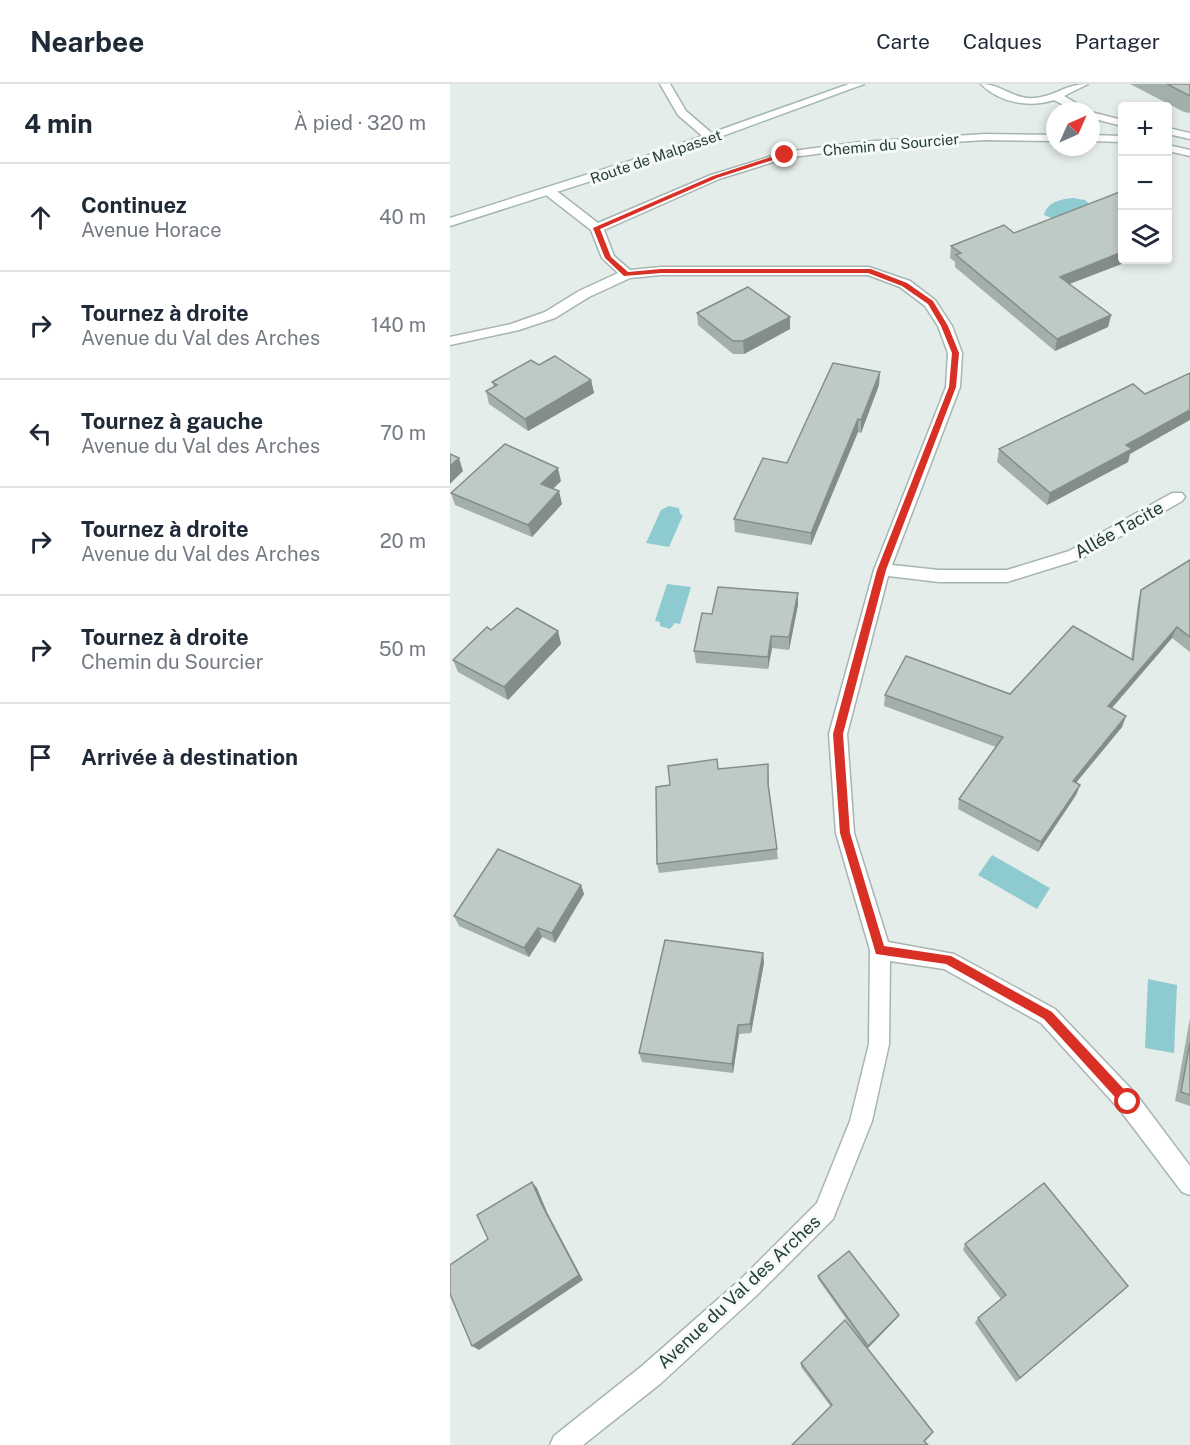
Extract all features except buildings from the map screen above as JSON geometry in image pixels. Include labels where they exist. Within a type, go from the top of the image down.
[{"type":"street","points":[[664,84],[682,113],[711,138]]},
{"type":"street","name":"Route de Malpasset","points":[[450,222],[550,192],[711,138],[859,84]]},
{"type":"street","points":[[986,84],[1011,99],[1023,102],[1034,102],[1083,84]]},
{"type":"street","points":[[1054,96],[1066,102]]},
{"type":"street","points":[[1100,117],[1118,122]]},
{"type":"street","points":[[1172,132],[1190,136]]},
{"type":"street","name":"Chemin du Sourcier","points":[[597,228],[715,177],[785,155],[861,145],[963,139],[1046,138]]},
{"type":"street","points":[[1100,138],[1118,139]]},
{"type":"street","points":[[1172,149],[1190,153]]},
{"type":"street","points":[[550,192],[597,228],[608,258],[627,274]]},
{"type":"street","name":"Avenue du Val des Arches","points":[[450,341],[514,327],[550,315],[584,294],[627,274],[661,271],[869,271],[905,284],[930,303],[945,326],[956,353],[952,387],[882,570],[838,734],[845,833],[880,950],[879,1044],[861,1121],[825,1211],[749,1287],[660,1367],[563,1445]]},
{"type":"street","name":"Allée Tacite","points":[[882,570],[939,576],[1007,576],[1075,555],[1177,497]]},
{"type":"street","points":[[880,950],[947,960],[1048,1016],[1128,1102],[1190,1184]]},
{"type":"water","points":[[1073,198],[1085,200],[1090,205],[1081,211],[1068,212],[1054,219],[1044,215],[1051,204]]},
{"type":"water","points":[[669,506],[679,508],[680,514],[683,515],[669,547],[646,543],[661,510]]},
{"type":"water","points":[[667,584],[691,587],[680,624],[675,623],[670,629],[660,626],[660,622],[655,621]]},
{"type":"water","points":[[992,855],[1050,888],[1037,909],[978,875]]},
{"type":"water","points":[[1148,979],[1177,985],[1174,1053],[1145,1048]]},
{"type":"route","points":[[785,155],[715,177],[597,228],[608,258],[627,274],[661,271],[801,269],[869,271],[905,284],[930,303],[945,326],[956,353],[952,387],[882,570],[838,734],[845,833],[880,950],[947,960],[1048,1016],[1128,1102]]}]
